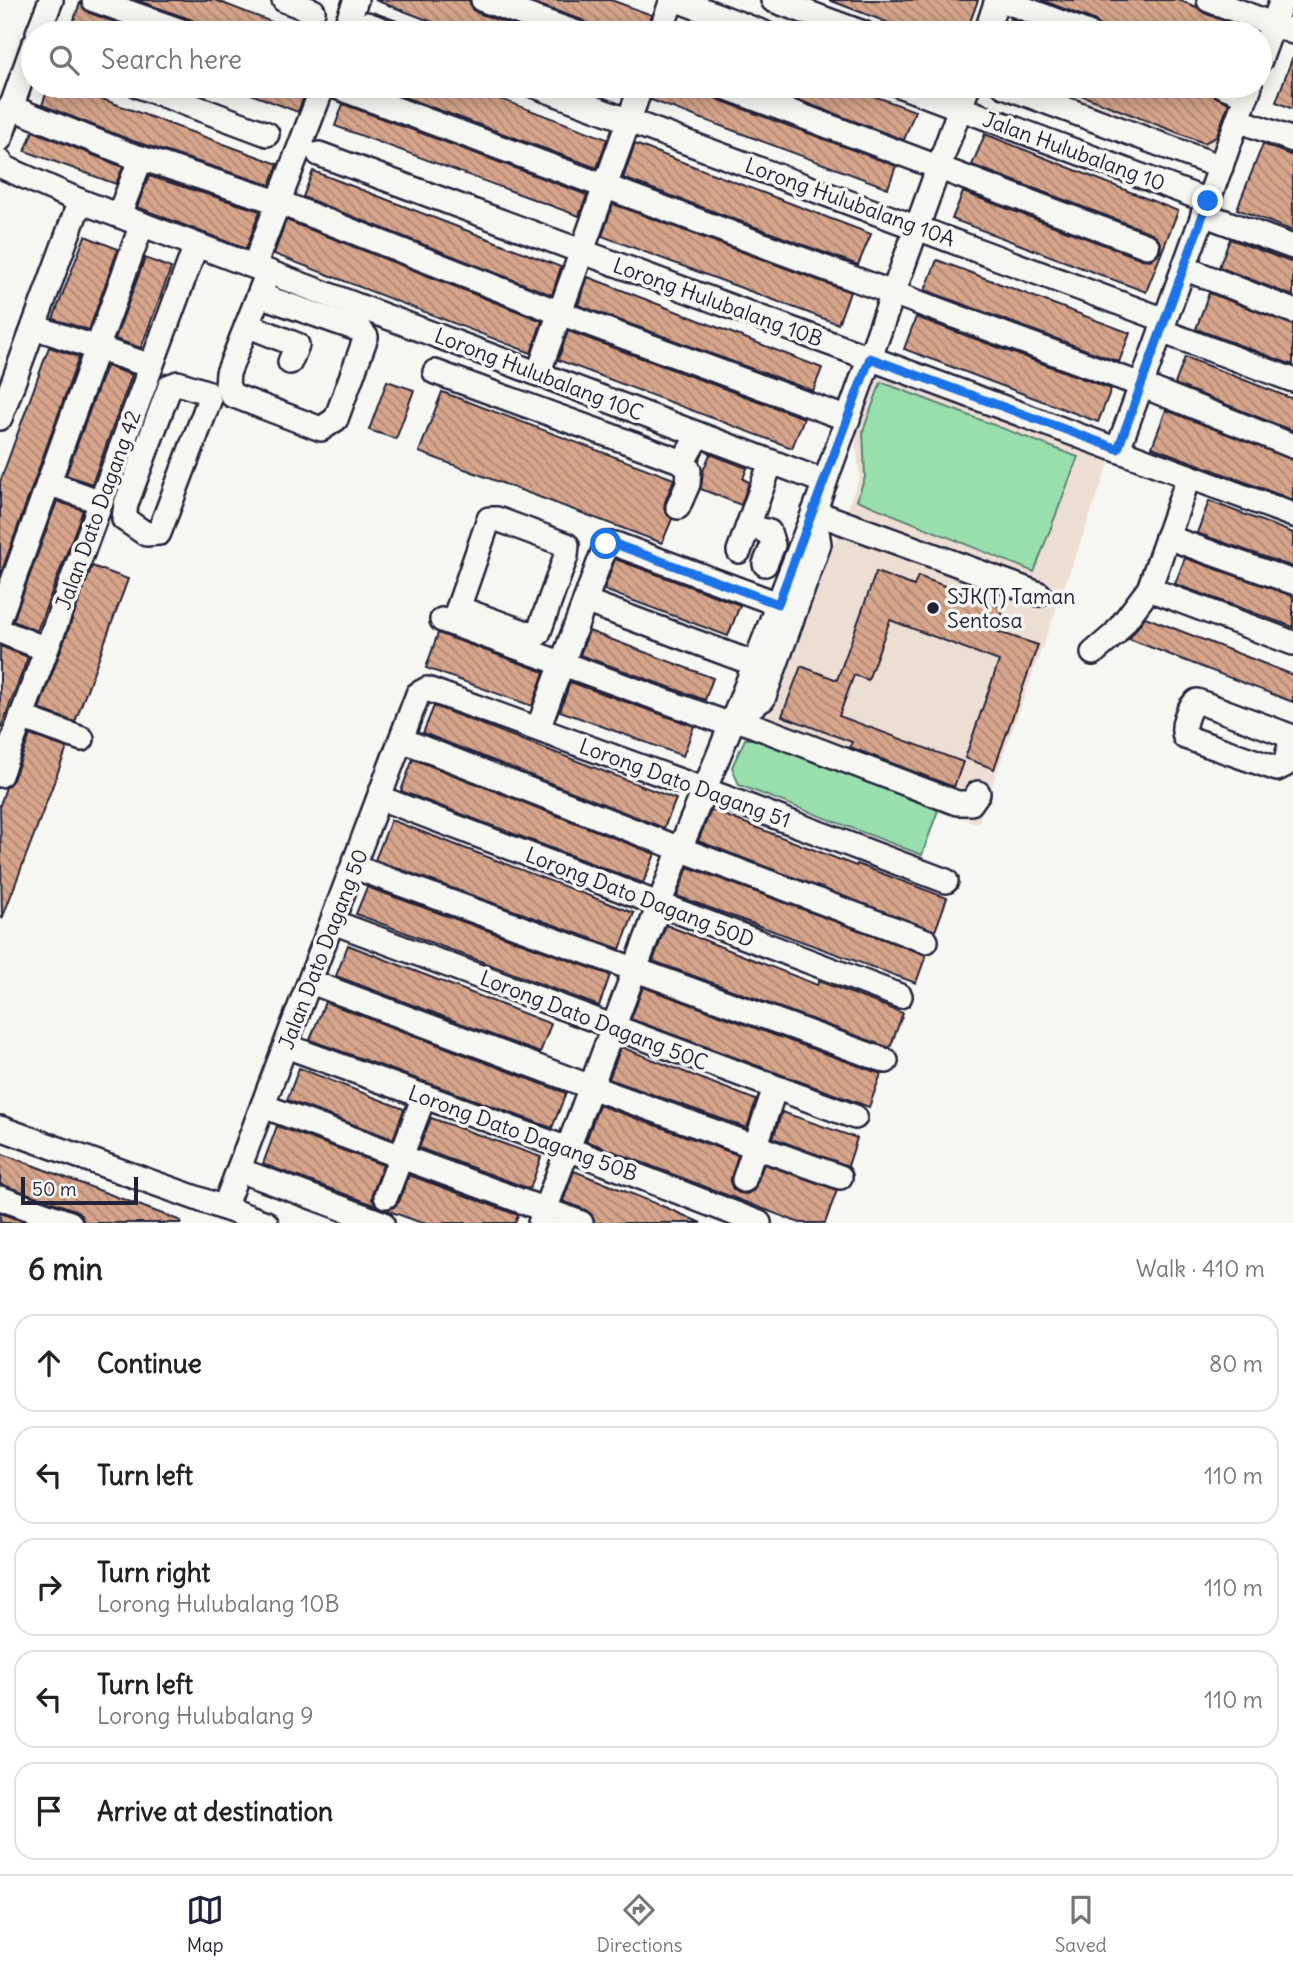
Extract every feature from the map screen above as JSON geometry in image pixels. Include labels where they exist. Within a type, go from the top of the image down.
[{"type":"street","points":[[43,21],[51,0]]},
{"type":"street","points":[[94,0],[153,21]]},
{"type":"street","points":[[284,0],[313,11]]},
{"type":"street","points":[[348,21],[356,0]]},
{"type":"street","points":[[483,0],[543,21]]},
{"type":"street","points":[[665,21],[674,0],[731,21]]},
{"type":"street","points":[[773,0],[830,21]]},
{"type":"street","points":[[991,21],[999,0],[1055,21]]},
{"type":"street","points":[[1209,0],[1264,21]]},
{"type":"street","points":[[1272,43],[1283,28],[1282,0]]},
{"type":"street","points":[[0,139],[21,78]]},
{"type":"street","points":[[171,98],[267,134]]},
{"type":"street","points":[[259,295],[360,330],[366,337],[336,419],[321,429],[232,395],[227,385],[228,373],[259,295],[261,269],[278,202],[318,98]]},
{"type":"street","points":[[367,98],[1141,385],[1293,446]]},
{"type":"street","name":"Lorong Hulubalang 10A","points":[[568,98],[918,227],[1293,380]]},
{"type":"street","points":[[538,374],[637,98]]},
{"type":"street","points":[[754,98],[1147,246]]},
{"type":"street","name":"Jalan Hulubalang 10","points":[[934,98],[1206,208],[1293,247]]},
{"type":"street","points":[[542,1216],[680,849],[814,512],[964,98]]},
{"type":"street","name":"Jalan Hulubalang 10","points":[[1036,98],[1221,167]]},
{"type":"street","points":[[1118,449],[1246,98]]},
{"type":"street","points":[[10,107],[141,158],[278,202],[560,313],[848,419]]},
{"type":"street","points":[[1238,120],[1293,140]]},
{"type":"street","name":"Lorong Hulubalang 10B","points":[[319,154],[1293,515]]},
{"type":"street","points":[[119,215],[141,158]]},
{"type":"street","name":"Lorong Hulubalang 10C","points":[[0,161],[3,167],[80,201],[825,482]]},
{"type":"street","points":[[0,418],[6,383],[34,327],[80,201]]},
{"type":"street","points":[[0,617],[142,224]]},
{"type":"street","name":"Jalan Dato Dagang 42","points":[[0,775],[196,245]]},
{"type":"street","points":[[1184,268],[1293,310]]},
{"type":"street","points":[[247,325],[297,345],[290,362]]},
{"type":"street","points":[[34,327],[151,366]]},
{"type":"street","points":[[435,372],[683,462],[689,470],[688,484],[678,507]]},
{"type":"street","points":[[48,483],[100,505],[146,534],[159,533],[209,401],[206,392],[178,383],[170,386],[126,504],[124,519]]},
{"type":"street","points":[[683,462],[698,435]]},
{"type":"street","points":[[739,551],[771,462]]},
{"type":"street","points":[[1093,653],[1115,634],[1149,589],[1189,476]]},
{"type":"street","points":[[814,512],[1039,594]]},
{"type":"street","points":[[732,722],[763,699],[819,544],[814,512]]},
{"type":"street","points":[[489,519],[497,519],[566,545],[566,556],[538,634],[451,617],[489,519]]},
{"type":"street","points":[[748,526],[769,532],[773,545],[765,564]]},
{"type":"street","points":[[1167,537],[1293,582]]},
{"type":"street","points":[[538,729],[606,544],[615,544],[778,604]]},
{"type":"street","points":[[1149,589],[1293,643]]},
{"type":"street","points":[[585,601],[755,664]]},
{"type":"street","points":[[451,617],[563,663],[957,803],[971,803],[978,793]]},
{"type":"street","points":[[0,631],[46,649]]},
{"type":"street","name":"Lorong Dato Dagang 51","points":[[422,690],[427,689],[538,729],[946,881]]},
{"type":"street","name":"Jalan Dato Dagang 50","points":[[224,1208],[418,694],[422,690]]},
{"type":"street","points":[[21,717],[82,739]]},
{"type":"street","points":[[402,740],[680,849],[926,941]]},
{"type":"street","name":"Lorong Dato Dagang 50D","points":[[380,798],[900,996]]},
{"type":"street","points":[[354,867],[886,1062]]},
{"type":"street","name":"Lorong Dato Dagang 50C","points":[[333,922],[855,1117]]},
{"type":"street","points":[[311,982],[840,1177]]},
{"type":"street","name":"Lorong Dato Dagang 50B","points":[[286,1045],[568,1149],[733,1218],[759,1223]]},
{"type":"street","points":[[744,1180],[775,1087]]},
{"type":"street","points":[[386,1196],[424,1096]]},
{"type":"street","points":[[263,1106],[401,1157],[542,1216],[581,1223]]},
{"type":"street","points":[[0,1128],[266,1223]]},
{"type":"street","points":[[239,1170],[382,1223]]},
{"type":"street","points":[[0,1198],[70,1223]]},
{"type":"shaded area","points":[[1053,98],[1240,98],[1218,159]]},
{"type":"shaded area","name":"SJK(T) Taman Sentosa","points":[[876,374],[1111,458],[978,824],[759,739],[860,476],[854,433]]},
{"type":"green space","points":[[881,382],[1078,457],[1034,572],[857,500],[865,477],[863,431]]},
{"type":"green space","points":[[745,739],[758,739],[938,810],[922,855],[739,785],[732,767]]},
{"type":"building","points":[[136,0],[215,0],[269,21],[194,21]]},
{"type":"building","points":[[375,0],[469,0],[472,9],[478,13],[501,21],[430,21]]},
{"type":"building","points":[[525,0],[611,0],[652,15],[650,21],[582,20]]},
{"type":"building","points":[[829,0],[978,0],[970,21],[884,21]]},
{"type":"building","points":[[1041,0],[1178,0],[1224,21],[1095,21]]},
{"type":"building","points":[[80,3],[89,13],[112,21],[74,21]]},
{"type":"building","points":[[1293,59],[1293,109],[1276,102]]},
{"type":"building","points":[[45,98],[99,98],[278,164],[270,185],[133,141],[42,105]]},
{"type":"building","points":[[261,98],[303,98],[298,112]]},
{"type":"building","points":[[407,98],[498,98],[607,139],[597,168]]},
{"type":"building","points":[[716,98],[896,166],[888,188],[651,100]]},
{"type":"building","points":[[793,98],[880,98],[915,111],[904,140]]},
{"type":"building","points":[[1089,98],[1219,98],[1229,103],[1216,137],[1204,143]]},
{"type":"building","points":[[343,104],[587,195],[579,216],[335,126]]},
{"type":"building","points":[[33,131],[123,167],[116,184],[25,151]]},
{"type":"building","points":[[985,134],[1178,211],[1146,292],[952,219],[963,192],[1142,259],[1150,260],[1160,252],[1161,243],[1152,233],[972,165]]},
{"type":"building","points":[[635,144],[871,234],[858,265],[623,178]]},
{"type":"building","points":[[1263,144],[1293,156],[1293,231],[1237,209]]},
{"type":"building","points":[[313,171],[561,267],[552,295],[303,197]]},
{"type":"building","points":[[149,176],[260,211],[246,249],[137,207]]},
{"type":"building","points":[[613,204],[850,292],[838,324],[602,236]]},
{"type":"building","points":[[286,220],[542,321],[531,353],[274,254]]},
{"type":"building","points":[[85,236],[118,249],[89,330],[53,319]]},
{"type":"building","points":[[1230,239],[1293,263],[1293,296],[1219,267]]},
{"type":"building","points":[[145,258],[171,268],[141,348],[115,339]]},
{"type":"building","points":[[937,260],[1130,333],[1119,362],[925,290]]},
{"type":"building","points":[[588,277],[822,368],[813,391],[578,305]]},
{"type":"building","points":[[1209,293],[1293,325],[1293,365],[1196,329]]},
{"type":"building","points":[[916,317],[1111,389],[1098,422],[904,349]]},
{"type":"building","points":[[568,331],[804,418],[792,448],[558,360]]},
{"type":"building","points":[[49,347],[79,357],[0,576],[0,482]]},
{"type":"building","points":[[1185,357],[1293,399],[1293,431],[1175,384]]},
{"type":"building","points":[[106,366],[132,375],[92,484],[66,475]]},
{"type":"building","points":[[387,381],[414,390],[396,439],[369,430]]},
{"type":"building","points":[[442,392],[674,479],[664,509],[672,519],[662,543],[419,452]]},
{"type":"building","points":[[1166,410],[1293,460],[1293,500],[1152,447]]},
{"type":"building","points":[[710,454],[747,468],[743,479],[749,482],[741,505],[701,489],[703,471]]},
{"type":"building","points":[[57,501],[83,510],[37,631],[13,621]]},
{"type":"building","points":[[1209,501],[1293,533],[1293,567],[1197,533]]},
{"type":"building","points":[[1185,558],[1293,596],[1293,627],[1175,584]]},
{"type":"building","points":[[615,559],[740,605],[728,636],[604,590]]},
{"type":"building","points":[[92,566],[128,579],[75,722],[39,709]]},
{"type":"building","points":[[876,572],[914,586],[918,576],[1004,608],[996,631],[1038,645],[994,769],[965,758],[999,661],[890,620],[868,680],[854,675],[839,716],[963,762],[954,787],[850,747],[852,742],[782,716],[801,666],[837,680]]},
{"type":"building","points":[[1145,617],[1293,675],[1293,702],[1129,639]]},
{"type":"building","points":[[589,631],[713,678],[705,700],[580,655]]},
{"type":"building","points":[[438,633],[544,672],[532,706],[426,668]]},
{"type":"building","points":[[0,646],[28,657],[1,728],[0,728]]},
{"type":"building","points":[[570,682],[694,726],[683,756],[560,711]]},
{"type":"building","points":[[434,706],[676,799],[664,828],[423,733]]},
{"type":"building","points":[[30,735],[67,748],[2,919],[0,805],[6,787],[13,780]]},
{"type":"building","points":[[413,759],[655,854],[643,883],[401,791]]},
{"type":"building","points":[[711,810],[947,898],[935,931],[698,841]]},
{"type":"building","points":[[391,820],[634,913],[620,949],[375,860]]},
{"type":"building","points":[[688,867],[926,955],[916,983],[677,896]]},
{"type":"building","points":[[367,887],[610,975],[599,1006],[356,914]]},
{"type":"building","points":[[666,925],[817,985],[819,981],[903,1013],[890,1048],[653,961]]},
{"type":"building","points":[[348,945],[551,1024],[540,1053],[336,976]]},
{"type":"building","points":[[643,987],[881,1074],[869,1107],[631,1019]]},
{"type":"building","points":[[325,1002],[566,1093],[552,1128],[310,1040]]},
{"type":"building","points":[[621,1047],[756,1100],[747,1128],[609,1079]]},
{"type":"building","points":[[299,1068],[404,1109],[393,1139],[287,1100]]},
{"type":"building","points":[[599,1105],[738,1155],[730,1182],[733,1189],[739,1193],[747,1194],[754,1190],[764,1164],[837,1190],[825,1223],[800,1223],[586,1141]]},
{"type":"building","points":[[782,1112],[857,1138],[848,1166],[773,1138]]},
{"type":"building","points":[[431,1118],[541,1157],[530,1189],[419,1148]]},
{"type":"building","points":[[277,1126],[383,1165],[373,1192],[372,1199],[377,1206],[263,1164]]},
{"type":"building","points":[[0,1153],[181,1223],[84,1223],[75,1210],[0,1184]]},
{"type":"building","points":[[574,1171],[701,1223],[595,1223],[586,1210],[563,1201]]},
{"type":"building","points":[[409,1175],[518,1215],[515,1223],[422,1223],[386,1210],[399,1202]]},
{"type":"building","points":[[0,1213],[28,1223],[0,1223]]},
{"type":"place","name":"SJK(T) Taman Sentosa","points":[[933,608]]},
{"type":"route","points":[[606,544],[615,544],[778,604],[870,358],[1118,449],[1208,201]]}]
